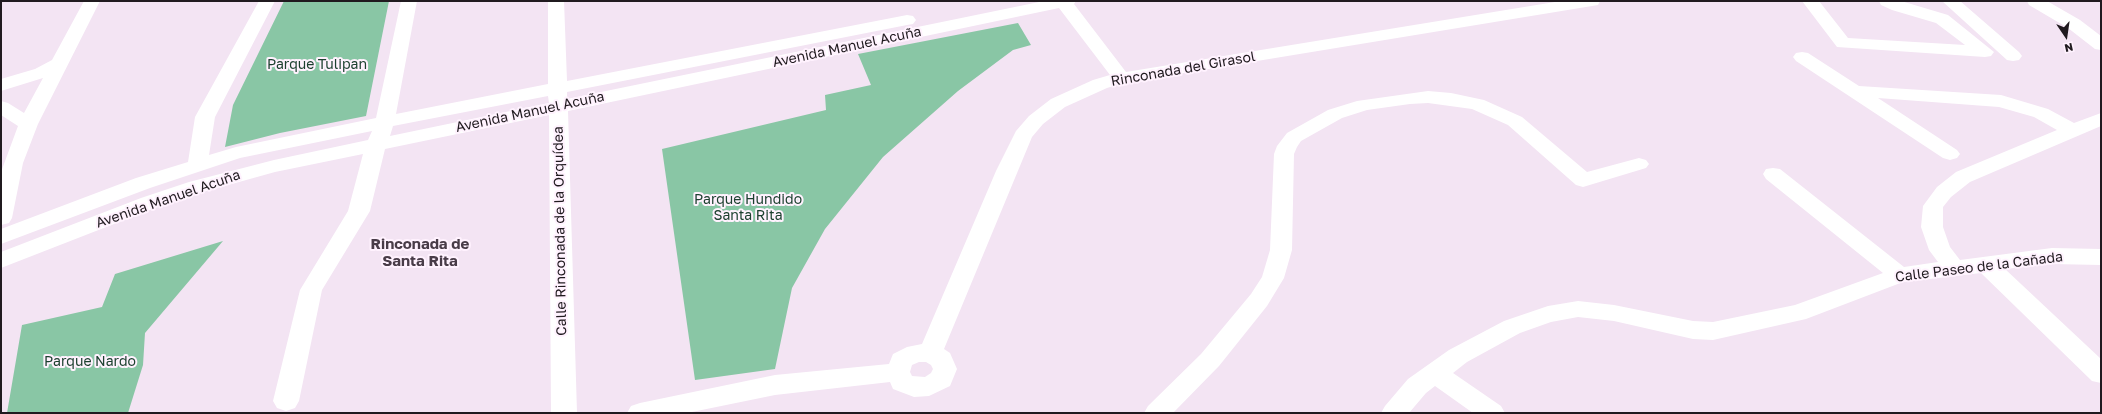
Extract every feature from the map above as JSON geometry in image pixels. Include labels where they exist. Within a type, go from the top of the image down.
[{"type":"street","points":[[1,218],[13,163],[28,124],[92,1]]},
{"type":"street","points":[[198,164],[205,118],[211,104],[267,1]]},
{"type":"street","points":[[286,401],[311,290],[359,211],[376,144],[385,122],[409,1]]},
{"type":"street","name":"Calle Rinconada de la Orquídea","points":[[556,1],[564,413]]},
{"type":"street","name":"Avenida Manuel Acuña","points":[[1,260],[196,187],[274,166],[376,144],[558,98],[1000,1]]},
{"type":"street","points":[[1065,1],[1121,78]]},
{"type":"street","name":"Avenida Manuel Acuña","points":[[1,237],[143,182],[198,164],[273,145],[385,122],[558,98],[1065,1]]},
{"type":"street","name":"Rinconada del Girasol","points":[[930,353],[1006,171],[1023,135],[1036,120],[1058,103],[1100,84],[1121,78],[1592,1]]},
{"type":"street","points":[[1810,1],[1843,44],[1985,52],[1942,19],[1898,6],[1887,1]]},
{"type":"street","points":[[1950,1],[2013,56]]},
{"type":"street","points":[[2036,1],[2074,24],[2101,45]]},
{"type":"street","points":[[1802,57],[1888,115],[1950,154]]},
{"type":"street","points":[[1,85],[41,73],[60,63]]},
{"type":"street","points":[[1853,91],[1923,97],[2001,101],[2041,113],[2073,131]]},
{"type":"street","points":[[1888,115],[1923,97]]},
{"type":"street","points":[[1157,413],[1210,360],[1259,300],[1273,278],[1282,250],[1284,154],[1287,146],[1294,137],[1335,114],[1364,105],[1410,98],[1450,99],[1477,104],[1516,121],[1583,180],[1638,164]]},
{"type":"street","points":[[1,107],[28,124]]},
{"type":"street","points":[[1955,268],[1940,250],[1932,227],[1933,206],[1944,192],[1963,177],[2101,119]]},
{"type":"street","points":[[1773,174],[1900,275]]},
{"type":"street","name":"Calle Paseo de la Cañada","points":[[1394,413],[1417,386],[1458,356],[1512,326],[1548,314],[1578,309],[1614,313],[1693,330],[1713,331],[1798,313],[1900,275],[2052,256],[2101,257]]},
{"type":"street","points":[[1986,264],[2101,374]]},
{"type":"street","points":[[915,353],[930,353],[941,359],[945,369],[941,379],[935,383],[929,386],[914,387],[902,382],[898,372],[902,360],[915,353]]},
{"type":"street","points":[[640,413],[775,385],[898,372]]},
{"type":"street","points":[[1435,373],[1492,413]]},
{"type":"green space","name":"Parque Tulipan","points":[[284,1],[389,1],[366,116],[280,133],[225,147],[233,105]]},
{"type":"green space","name":"Parque Hundido Santa Rita","points":[[1018,23],[1031,45],[1013,50],[958,91],[883,157],[825,229],[792,288],[775,369],[695,380],[662,149],[826,110],[825,95],[871,85],[858,54]]},
{"type":"green space","name":"Parque Nardo","points":[[223,241],[145,333],[143,365],[128,413],[7,413],[22,325],[102,307],[115,274]]},
{"type":"district","name":"Rinconada de Santa Rita","points":[[420,252]]}]
